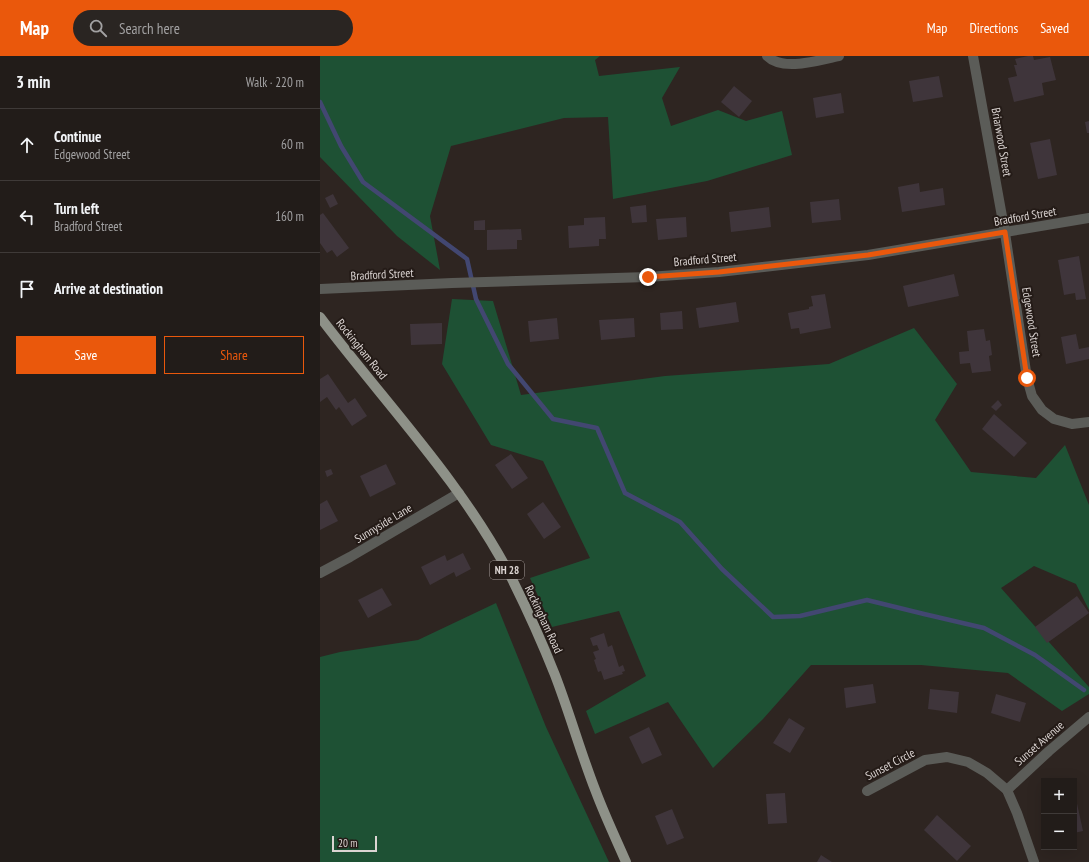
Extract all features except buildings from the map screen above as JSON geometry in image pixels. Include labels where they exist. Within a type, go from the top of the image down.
[{"type":"main road","name":"Rockingham Road","points":[[320,317],[424,445],[481,524],[538,632],[596,792],[626,862]]},
{"type":"street","points":[[767,56],[781,64],[793,64],[839,56]]},
{"type":"street","name":"Briarwood Street","points":[[973,56],[1005,232]]},
{"type":"street","name":"Bradford Street","points":[[320,290],[452,283],[648,277],[719,272],[868,255],[1089,218]]},
{"type":"street","name":"Edgewood Street","points":[[1005,232],[1027,378],[1032,396],[1042,410],[1054,418],[1072,424],[1089,422]]},
{"type":"street","name":"Sunnyside Lane","points":[[320,573],[459,493]]},
{"type":"street","name":"Sunset Avenue","points":[[1007,790],[1089,716]]},
{"type":"street","name":"Sunset Circle","points":[[867,791],[925,760],[947,757],[968,762],[987,774],[1007,790],[1017,813],[1034,862]]},
{"type":"green space","points":[[320,56],[600,56],[595,60],[599,76],[680,67],[662,98],[671,126],[718,110],[746,121],[782,111],[792,155],[707,181],[613,199],[608,117],[564,118],[451,146],[430,216],[440,270],[397,236],[320,157]]},
{"type":"green space","points":[[452,299],[493,301],[521,395],[665,376],[829,364],[914,328],[957,384],[935,420],[971,472],[1036,478],[1065,445],[1089,505],[1089,610],[1076,584],[1034,566],[1001,588],[1089,687],[1089,694],[1062,711],[1008,673],[921,665],[811,665],[763,719],[713,768],[668,702],[595,734],[586,711],[646,676],[619,611],[552,627],[530,578],[590,558],[543,461],[491,445],[442,364]]},
{"type":"green space","points":[[496,603],[546,727],[609,862],[320,862],[320,657],[340,652],[418,640]]},
{"type":"waterway","points":[[320,102],[341,146],[363,182],[467,259],[476,299],[508,364],[553,419],[597,428],[625,493],[680,522],[722,569],[773,617],[800,616],[867,600],[984,628],[1035,655],[1084,690]]},
{"type":"route","points":[[648,277],[719,272],[868,255],[1005,232],[1027,378]]}]
